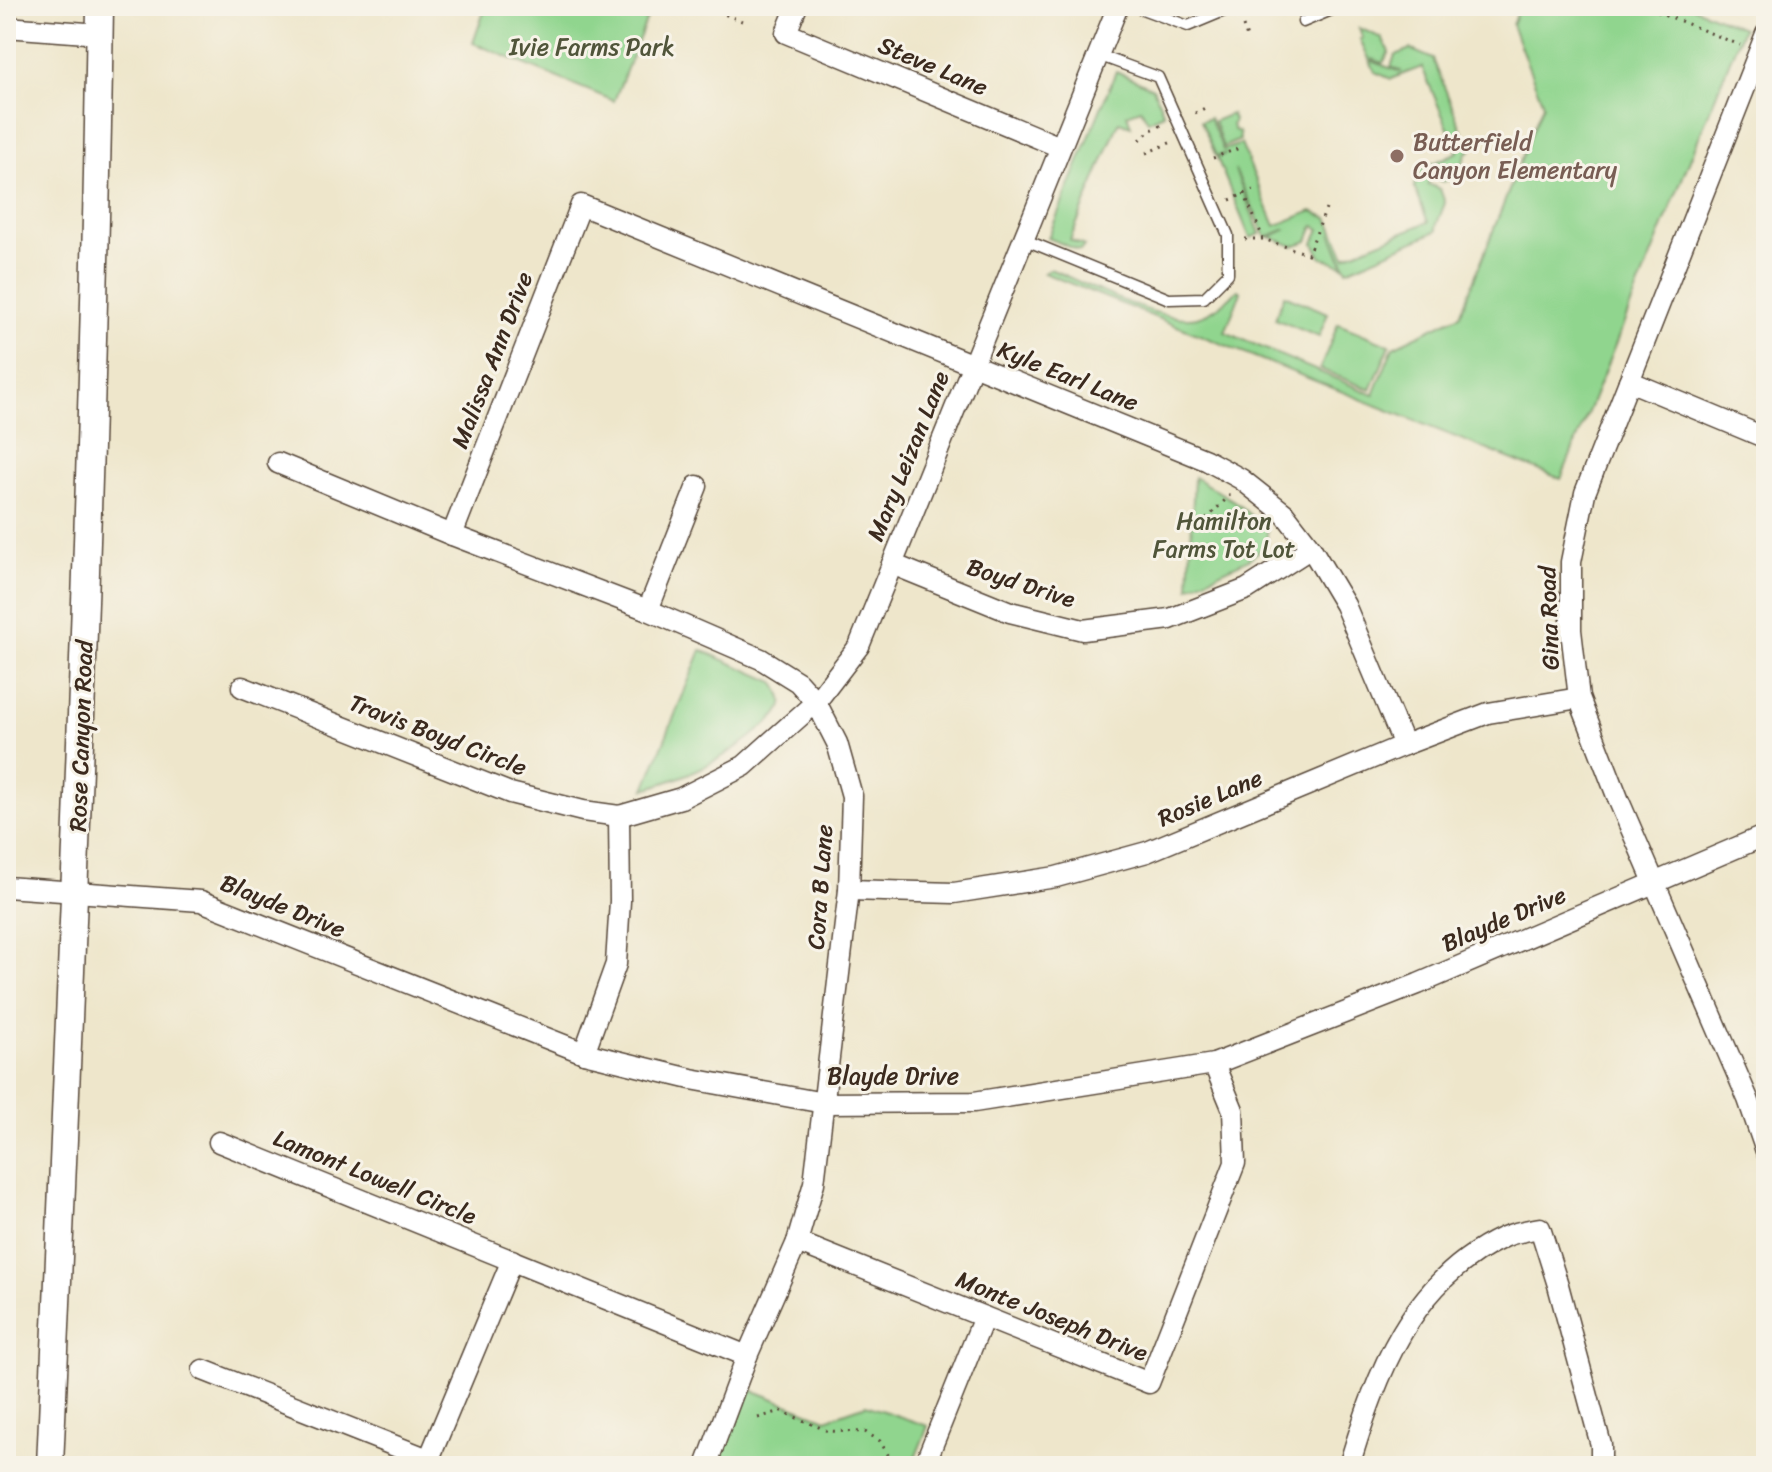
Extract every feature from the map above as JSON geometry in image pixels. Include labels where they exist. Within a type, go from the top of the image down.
[{"type":"street","name":"Rose Canyon Road","points":[[50,1466],[97,277],[100,6]]},
{"type":"street","name":"Steve Lane","points":[[797,6],[786,33],[1060,147]]},
{"type":"street","name":"Mary Leizan Lane","points":[[619,816],[681,798],[744,766],[816,702],[859,646],[1118,6]]},
{"type":"street","points":[[6,27],[100,34]]},
{"type":"street","name":"Gina Road","points":[[1766,34],[1585,493],[1571,562],[1571,630],[1579,698],[1655,883],[1757,1095],[1766,1151]]},
{"type":"street","name":"Kyle Earl Lane","points":[[581,205],[1206,460],[1241,479],[1284,513],[1311,548],[1345,605],[1404,745]]},
{"type":"street","name":"Malissa Ann Drive","points":[[452,535],[581,205]]},
{"type":"street","points":[[1629,381],[1766,438]]},
{"type":"street","name":"Cora B Lane","points":[[278,463],[452,535],[648,610],[761,659],[798,682],[816,702],[837,743],[852,796],[849,890],[814,1183],[797,1242],[747,1356],[706,1466]]},
{"type":"street","points":[[648,610],[697,486]]},
{"type":"street","name":"Boyd Drive","points":[[892,564],[1010,612],[1083,630],[1170,619],[1247,589],[1311,548]]},
{"type":"street","name":"Travis Boyd Circle","points":[[242,687],[510,793],[583,811],[619,816]]},
{"type":"street","name":"Rosie Lane","points":[[849,890],[954,893],[1056,877],[1147,852],[1488,713],[1579,698]]},
{"type":"street","points":[[584,1053],[616,964],[620,901],[619,816]]},
{"type":"street","name":"Blayde Drive","points":[[6,887],[201,901],[584,1053],[691,1079],[824,1103],[974,1102],[1214,1064],[1418,984],[1766,835]]},
{"type":"street","name":"Monte Joseph Drive","points":[[797,1242],[1149,1383],[1235,1163],[1233,1110],[1214,1064]]},
{"type":"street","name":"Lamont Lowell Circle","points":[[219,1142],[747,1356]]},
{"type":"street","points":[[1349,1466],[1371,1395],[1411,1316],[1462,1262],[1506,1236],[1540,1228],[1601,1445],[1601,1466]]},
{"type":"street","points":[[203,1370],[427,1462],[512,1260]]},
{"type":"street","points":[[924,1466],[984,1317]]},
{"type":"lane","points":[[1134,6],[1188,26],[1236,6]]},
{"type":"lane","points":[[1303,22],[1341,6]]},
{"type":"lane","points":[[1023,239],[1169,299],[1204,298],[1228,274],[1228,235],[1158,77],[1098,55]]},
{"type":"path","points":[[703,6],[742,21]]},
{"type":"path","points":[[1643,6],[1740,45]]},
{"type":"path","points":[[1243,26],[1248,40]]},
{"type":"path","points":[[1195,113],[1205,108]]},
{"type":"path","points":[[1140,140],[1149,131],[1165,124]]},
{"type":"path","points":[[1146,153],[1172,142]]},
{"type":"path","points":[[1213,158],[1242,147]]},
{"type":"path","points":[[1230,200],[1253,190]]},
{"type":"path","points":[[1244,193],[1263,239]]},
{"type":"path","points":[[1245,239],[1263,239],[1308,254],[1326,209]]},
{"type":"path","points":[[1201,525],[1230,495]]},
{"type":"path","points":[[758,1418],[781,1411],[828,1431],[865,1432],[880,1441],[890,1458]]},
{"type":"green space","name":"Ivie Farms Park","points":[[486,6],[652,6],[614,101],[473,43]]},
{"type":"green space","points":[[1519,6],[1690,6],[1743,28],[1561,479],[1044,273],[1050,269],[1145,309],[1183,318],[1209,312],[1238,290],[1241,292],[1225,332],[1374,395],[1393,347],[1460,315],[1543,104],[1512,25]]},
{"type":"green space","points":[[1359,28],[1382,38],[1389,52],[1383,63],[1372,61],[1400,72],[1391,67],[1395,55],[1410,49],[1433,59],[1470,151],[1457,176],[1443,182],[1431,176],[1428,184],[1440,189],[1445,203],[1437,231],[1347,270],[1331,233],[1344,266],[1321,257],[1314,243],[1320,229],[1314,226],[1308,241],[1293,246],[1270,237],[1287,229],[1266,237],[1235,170],[1260,234],[1250,238],[1217,158],[1227,153],[1216,156],[1201,121],[1210,118],[1223,150],[1241,144],[1275,226],[1312,211],[1328,218],[1345,256],[1428,222],[1414,186],[1422,168],[1458,152],[1422,67],[1391,79],[1375,72],[1360,39],[1363,38]]},
{"type":"green space","points":[[1116,71],[1153,88],[1164,114],[1148,121],[1141,109],[1127,114],[1131,126],[1119,122],[1070,240],[1084,246],[1080,251],[1048,238]]},
{"type":"green space","points":[[1231,114],[1234,120],[1232,125],[1239,132],[1240,140],[1223,147],[1214,121]]},
{"type":"green space","points":[[1284,295],[1328,313],[1319,337],[1275,319]]},
{"type":"green space","points":[[1338,324],[1390,345],[1371,390],[1320,369]]},
{"type":"green space","name":"Hamilton Farms Tot Lot","points":[[1194,477],[1234,501],[1267,530],[1267,545],[1249,559],[1189,587]]},
{"type":"green space","points":[[701,650],[774,682],[781,696],[781,709],[762,728],[721,757],[692,772],[645,789]]},
{"type":"green space","points":[[749,1389],[826,1419],[866,1405],[928,1426],[912,1466],[717,1466]]},
{"type":"place","name":"Butterfield Canyon Elementary","points":[[1397,156]]}]
